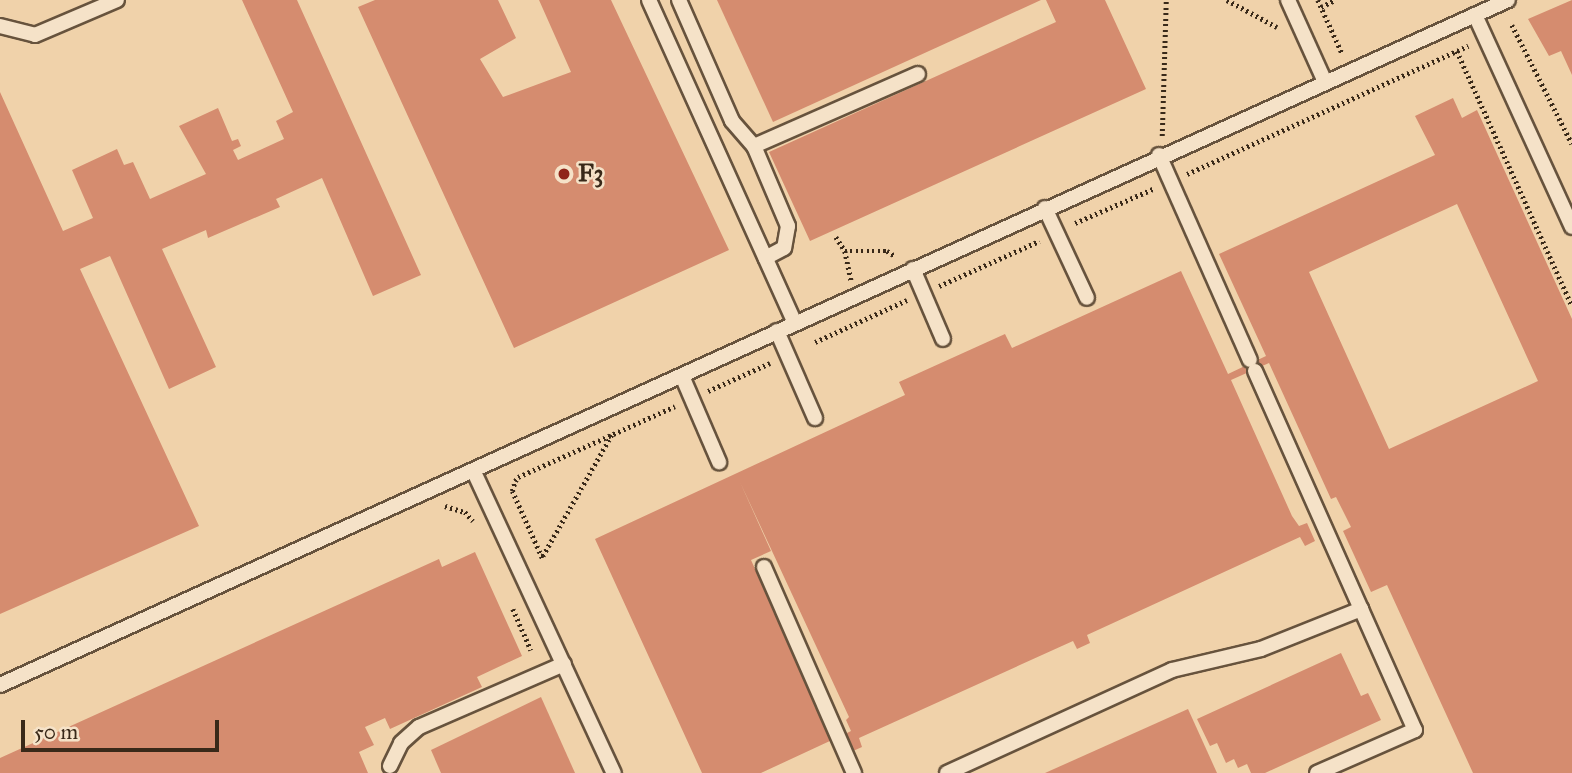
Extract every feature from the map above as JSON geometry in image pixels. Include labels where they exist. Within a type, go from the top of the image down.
[{"type":"lane","points":[[0,26],[35,35],[117,0]]},
{"type":"lane","points":[[649,0],[795,323]]},
{"type":"lane","points":[[679,0],[732,121],[754,146],[789,235],[784,248],[765,258]]},
{"type":"lane","points":[[1289,0],[1325,82]]},
{"type":"lane","points":[[0,685],[682,376],[1045,208],[1161,148],[1325,82],[1508,0]]},
{"type":"lane","points":[[1475,15],[1572,226]]},
{"type":"lane","points":[[754,146],[918,74]]},
{"type":"lane","points":[[1161,148],[1253,365],[1415,730],[1317,773]]},
{"type":"lane","points":[[1045,208],[1087,298]]},
{"type":"lane","points":[[913,269],[943,339]]},
{"type":"lane","points":[[777,331],[816,418]]},
{"type":"lane","points":[[682,376],[719,462]]},
{"type":"lane","points":[[474,472],[614,773]]},
{"type":"lane","points":[[764,567],[854,773]]},
{"type":"lane","points":[[947,773],[1172,670],[1261,649],[1361,609]]},
{"type":"lane","points":[[390,766],[401,743],[419,727],[564,664]]},
{"type":"path","points":[[1161,148],[1166,0]]},
{"type":"path","points":[[1227,0],[1278,27]]},
{"type":"path","points":[[1318,0],[1343,58],[1349,55]]},
{"type":"path","points":[[1321,7],[1335,0]]},
{"type":"path","points":[[1512,25],[1572,144]]},
{"type":"path","points":[[1186,174],[1472,44]]},
{"type":"path","points":[[1457,51],[1572,306]]},
{"type":"path","points":[[1076,223],[1159,186]]},
{"type":"path","points":[[836,237],[845,251],[844,263],[851,281]]},
{"type":"path","points":[[936,287],[1043,239]]},
{"type":"path","points":[[845,251],[887,251],[897,260]]},
{"type":"path","points":[[816,342],[908,300]]},
{"type":"path","points":[[700,395],[774,361]]},
{"type":"path","points":[[612,435],[542,558],[512,491],[514,481],[612,435],[685,401]]},
{"type":"path","points":[[436,505],[465,512],[477,528]]},
{"type":"path","points":[[510,602],[531,650]]},
{"type":"building","points":[[242,0],[297,0],[421,275],[373,296],[322,178],[276,199],[280,207],[208,238],[206,230],[162,249],[216,367],[169,389],[110,256],[80,269],[199,526],[0,614],[0,92],[63,231],[93,218],[72,170],[117,149],[124,165],[133,162],[150,199],[206,174],[179,126],[218,108],[232,141],[238,139],[241,146],[233,150],[238,160],[284,139],[276,121],[293,112]]},
{"type":"building","name":"F3","points":[[375,0],[498,0],[516,38],[480,59],[503,97],[571,72],[539,0],[611,0],[729,250],[514,348],[358,7]]},
{"type":"building","points":[[717,0],[1041,0],[773,122]]},
{"type":"building","points":[[1046,0],[1105,0],[1146,89],[810,241],[769,152],[1056,22]]},
{"type":"building","points":[[1572,0],[1572,75],[1561,51],[1549,56],[1528,19]]},
{"type":"building","points":[[1453,98],[1462,118],[1477,110],[1572,319],[1572,773],[1473,773],[1387,585],[1371,592],[1343,531],[1351,527],[1336,497],[1331,499],[1269,363],[1231,380],[1292,516],[1299,526],[1307,523],[1315,541],[1305,546],[1300,537],[1087,635],[1090,643],[1077,649],[1073,641],[859,738],[862,747],[853,751],[845,734],[851,731],[846,720],[849,717],[740,482],[771,551],[751,560],[832,740],[761,773],[702,773],[595,539],[905,395],[899,382],[1005,334],[1012,348],[1181,271],[1228,374],[1266,356],[1219,254],[1435,155],[1415,116]],"holes":[[[1457,204],[1538,381],[1389,449],[1309,272]]]},
{"type":"building","points":[[475,552],[522,656],[477,677],[482,687],[390,729],[385,718],[365,727],[374,745],[359,752],[368,773],[0,773],[0,758],[439,559],[442,567]]},
{"type":"building","points":[[1341,653],[1361,696],[1368,693],[1381,720],[1265,773],[1251,773],[1247,764],[1238,768],[1234,759],[1226,763],[1217,743],[1210,746],[1197,719]]},
{"type":"building","points":[[541,697],[575,773],[441,773],[431,750]]},
{"type":"building","points":[[1188,709],[1217,773],[1045,773]]},
{"type":"place","name":"F3","points":[[564,174]]}]
